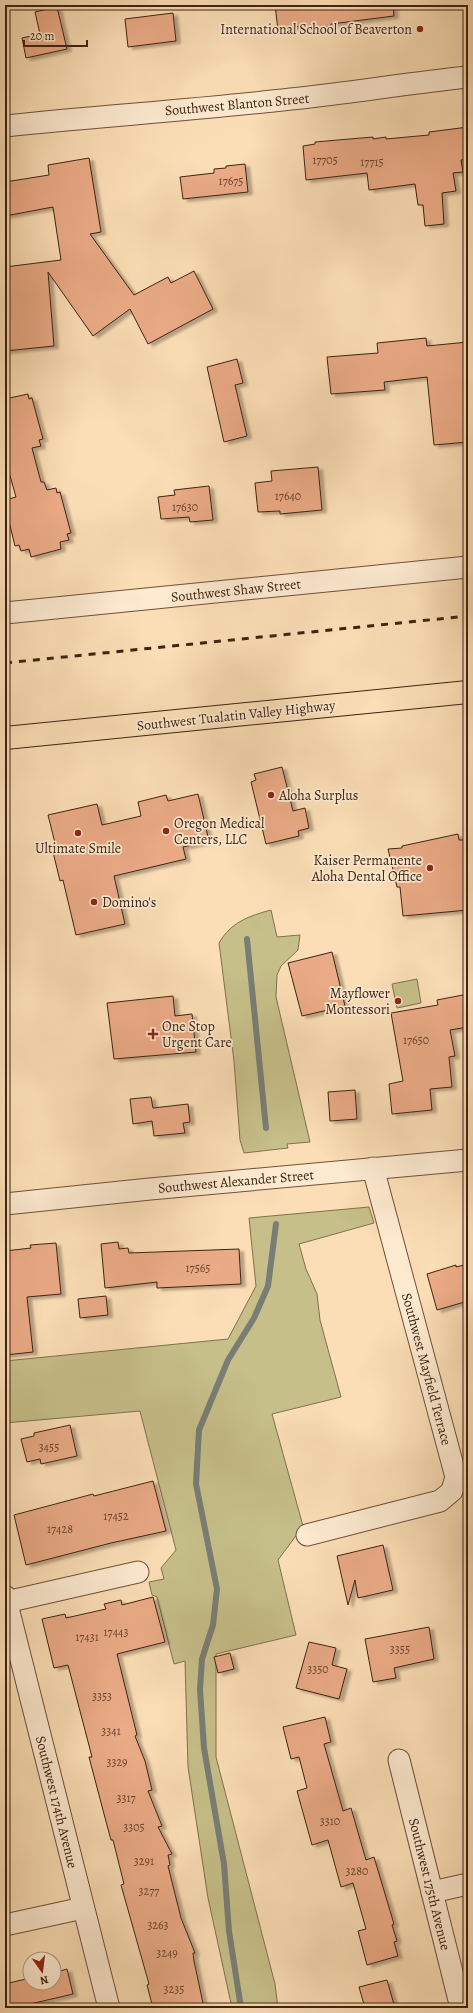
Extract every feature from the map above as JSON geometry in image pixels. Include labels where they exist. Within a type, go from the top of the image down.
[{"type":"main road","name":"Southwest Tualatin Valley Highway","points":[[5,738],[468,692]]},
{"type":"street","name":"Southwest Blanton Street","points":[[5,126],[364,92],[420,82],[468,77]]},
{"type":"street","name":"Southwest Shaw Street","points":[[5,614],[468,567]]},
{"type":"street","name":"Southwest Alexander Street","points":[[5,1204],[468,1160]]},
{"type":"street","name":"Southwest Mayfield Terrace","points":[[306,1535],[432,1504],[447,1497],[454,1487],[456,1477],[373,1168]]},
{"type":"street","points":[[6,1599],[138,1572]]},
{"type":"street","name":"Southwest 174th Avenue","points":[[6,1599],[109,2008]]},
{"type":"street","name":"Southwest 175th Avenue","points":[[399,1760],[461,2008]]},
{"type":"street","points":[[432,1892],[468,1884]]},
{"type":"street","points":[[5,1924],[83,1908]]},
{"type":"shaded area","points":[[271,910],[277,937],[300,935],[298,950],[281,966],[277,975],[276,997],[310,1142],[287,1144],[288,1148],[244,1153],[240,1140],[234,1061],[219,943],[229,930],[241,921]]},
{"type":"shaded area","points":[[417,979],[421,1003],[397,1008],[392,984]]},
{"type":"shaded area","points":[[369,1207],[374,1223],[299,1244],[306,1269],[317,1294],[320,1320],[341,1397],[272,1414],[303,1526],[300,1527],[301,1529],[278,1560],[296,1635],[216,1654],[216,1757],[275,1984],[278,2008],[232,2008],[208,1898],[188,1767],[185,1661],[174,1664],[157,1597],[152,1595],[149,1582],[164,1579],[161,1568],[176,1550],[140,1411],[5,1423],[5,1361],[228,1339],[256,1286],[249,1218]]},
{"type":"building","points":[[275,5],[393,5],[394,16],[331,24],[331,26],[302,30],[301,26],[278,30]]},
{"type":"building","points":[[57,7],[67,49],[26,58],[22,38],[40,34],[35,12]]},
{"type":"building","points":[[173,13],[176,41],[128,47],[125,19]]},
{"type":"building","points":[[468,127],[468,159],[461,160],[463,172],[453,173],[456,191],[442,193],[444,224],[425,226],[423,205],[418,205],[415,184],[369,190],[367,173],[306,180],[303,146],[315,144],[315,142],[373,137],[373,139],[386,137],[386,139],[429,135],[429,132]]},
{"type":"building","points":[[89,158],[101,232],[90,234],[134,295],[168,277],[171,283],[194,271],[213,309],[148,344],[130,309],[93,336],[48,272],[54,346],[5,351],[5,267],[61,260],[53,207],[5,216],[5,182],[49,175],[48,165]]},
{"type":"building","points":[[245,164],[248,192],[183,199],[180,177],[214,173],[214,169]]},
{"type":"building","points":[[426,338],[427,346],[468,342],[468,442],[434,445],[427,377],[384,382],[385,390],[331,394],[327,357],[378,353],[377,343]]},
{"type":"building","points":[[237,359],[243,383],[235,385],[247,436],[224,442],[207,367]]},
{"type":"building","points":[[28,394],[29,399],[32,398],[43,439],[39,440],[41,446],[32,448],[41,482],[44,482],[47,490],[56,488],[57,493],[60,492],[71,533],[67,534],[69,540],[60,542],[61,549],[31,557],[29,549],[21,551],[19,545],[15,546],[5,505],[5,500],[16,497],[5,458],[5,399]]},
{"type":"building","points":[[318,467],[322,510],[280,514],[280,511],[258,512],[255,483],[272,481],[271,471]]},
{"type":"building","points":[[209,486],[213,520],[190,522],[189,517],[161,519],[158,497],[175,495],[174,490]]},
{"type":"building","name":"Aloha Surplus","points":[[282,767],[293,811],[305,808],[309,828],[298,831],[299,836],[266,844],[251,782],[256,780],[254,774]]},
{"type":"building","points":[[198,794],[209,841],[183,847],[186,859],[114,876],[125,924],[76,935],[63,880],[60,881],[53,852],[57,851],[48,815],[97,804],[102,825],[141,816],[138,802],[166,795],[168,801]]},
{"type":"building","name":"Kaiser Permanente Aloha Dental Office","points":[[458,834],[459,840],[468,840],[468,910],[403,916],[400,887],[397,887],[388,849],[402,848],[402,846]]},
{"type":"building","points":[[332,952],[345,1006],[302,1016],[288,963]]},
{"type":"building","points":[[468,994],[468,1027],[450,1030],[455,1056],[449,1057],[452,1087],[430,1089],[432,1110],[392,1114],[389,1084],[403,1081],[391,1013],[438,1005],[437,1000]]},
{"type":"building","name":"One Stop Urgent Care","points":[[173,996],[175,1016],[192,1014],[196,1052],[114,1059],[107,1003]]},
{"type":"building","points":[[355,1090],[357,1119],[330,1121],[328,1092]]},
{"type":"building","points":[[151,1097],[153,1108],[188,1104],[190,1122],[183,1123],[185,1133],[154,1136],[152,1121],[133,1124],[130,1099]]},
{"type":"building","points":[[118,1242],[119,1249],[128,1248],[129,1253],[239,1249],[241,1284],[157,1288],[157,1282],[105,1288],[101,1244]]},
{"type":"building","points":[[56,1243],[61,1294],[27,1297],[33,1352],[5,1355],[5,1251],[31,1248],[30,1245]]},
{"type":"building","points":[[468,1264],[468,1301],[437,1310],[427,1274],[456,1265],[456,1267]]},
{"type":"building","points":[[106,1296],[108,1315],[80,1318],[78,1299]]},
{"type":"building","points":[[70,1425],[77,1456],[41,1464],[40,1459],[27,1462],[21,1439],[34,1436],[34,1433]]},
{"type":"building","points":[[153,1481],[166,1531],[111,1543],[26,1565],[14,1515],[93,1494],[94,1496]]},
{"type":"building","points":[[383,1545],[393,1590],[358,1598],[355,1580],[348,1605],[337,1556]]},
{"type":"building","points":[[153,1597],[165,1642],[117,1654],[137,1735],[135,1736],[145,1761],[152,1790],[148,1791],[162,1826],[158,1827],[172,1854],[168,1855],[170,1865],[168,1866],[181,1918],[195,1953],[193,1953],[194,1961],[204,2008],[153,2008],[147,1985],[149,1984],[121,1885],[124,1884],[89,1757],[92,1757],[68,1665],[54,1668],[42,1619],[65,1614],[66,1618],[106,1609],[104,1604],[121,1600],[122,1605]]},
{"type":"building","points":[[429,1627],[434,1659],[394,1668],[396,1678],[373,1682],[365,1639]]},
{"type":"building","points":[[309,1642],[336,1648],[332,1665],[347,1669],[339,1699],[296,1688]]},
{"type":"building","points":[[230,1653],[234,1669],[218,1673],[214,1657]]},
{"type":"building","points":[[325,1717],[331,1742],[324,1744],[343,1811],[351,1808],[366,1860],[374,1857],[394,1924],[392,1925],[397,1941],[394,1942],[398,1956],[367,1965],[358,1931],[366,1929],[353,1883],[341,1887],[328,1840],[312,1845],[297,1791],[307,1788],[299,1757],[291,1759],[283,1727]]},
{"type":"building","points":[[67,1969],[73,1994],[13,2008],[5,2008],[5,1984],[22,1980],[22,1991],[62,1991],[62,1971]]},
{"type":"building","points":[[387,1980],[395,2008],[365,2008],[359,1987]]},
{"type":"waterway","points":[[247,939],[266,1128]]},
{"type":"waterway","points":[[241,2008],[229,1931],[224,1864],[204,1748],[200,1689],[202,1659],[213,1625],[217,1589],[196,1484],[199,1430],[228,1360],[254,1318],[268,1286],[276,1224]]},
{"type":"railway","points":[[5,663],[468,616]]},
{"type":"place","name":"International School of Beaverton","points":[[420,29]]},
{"type":"place","name":"Aloha Surplus","points":[[271,795]]},
{"type":"place","name":"Oregon Medical Centers, LLC","points":[[166,831]]},
{"type":"place","name":"Ultimate Smile","points":[[78,833]]},
{"type":"place","name":"Kaiser Permanente Aloha Dental Office","points":[[430,868]]},
{"type":"place","name":"Domino's","points":[[94,902]]},
{"type":"place","name":"Mayflower Montessori","points":[[398,1001]]},
{"type":"place","name":"One Stop Urgent Care","points":[[153,1034]]}]
